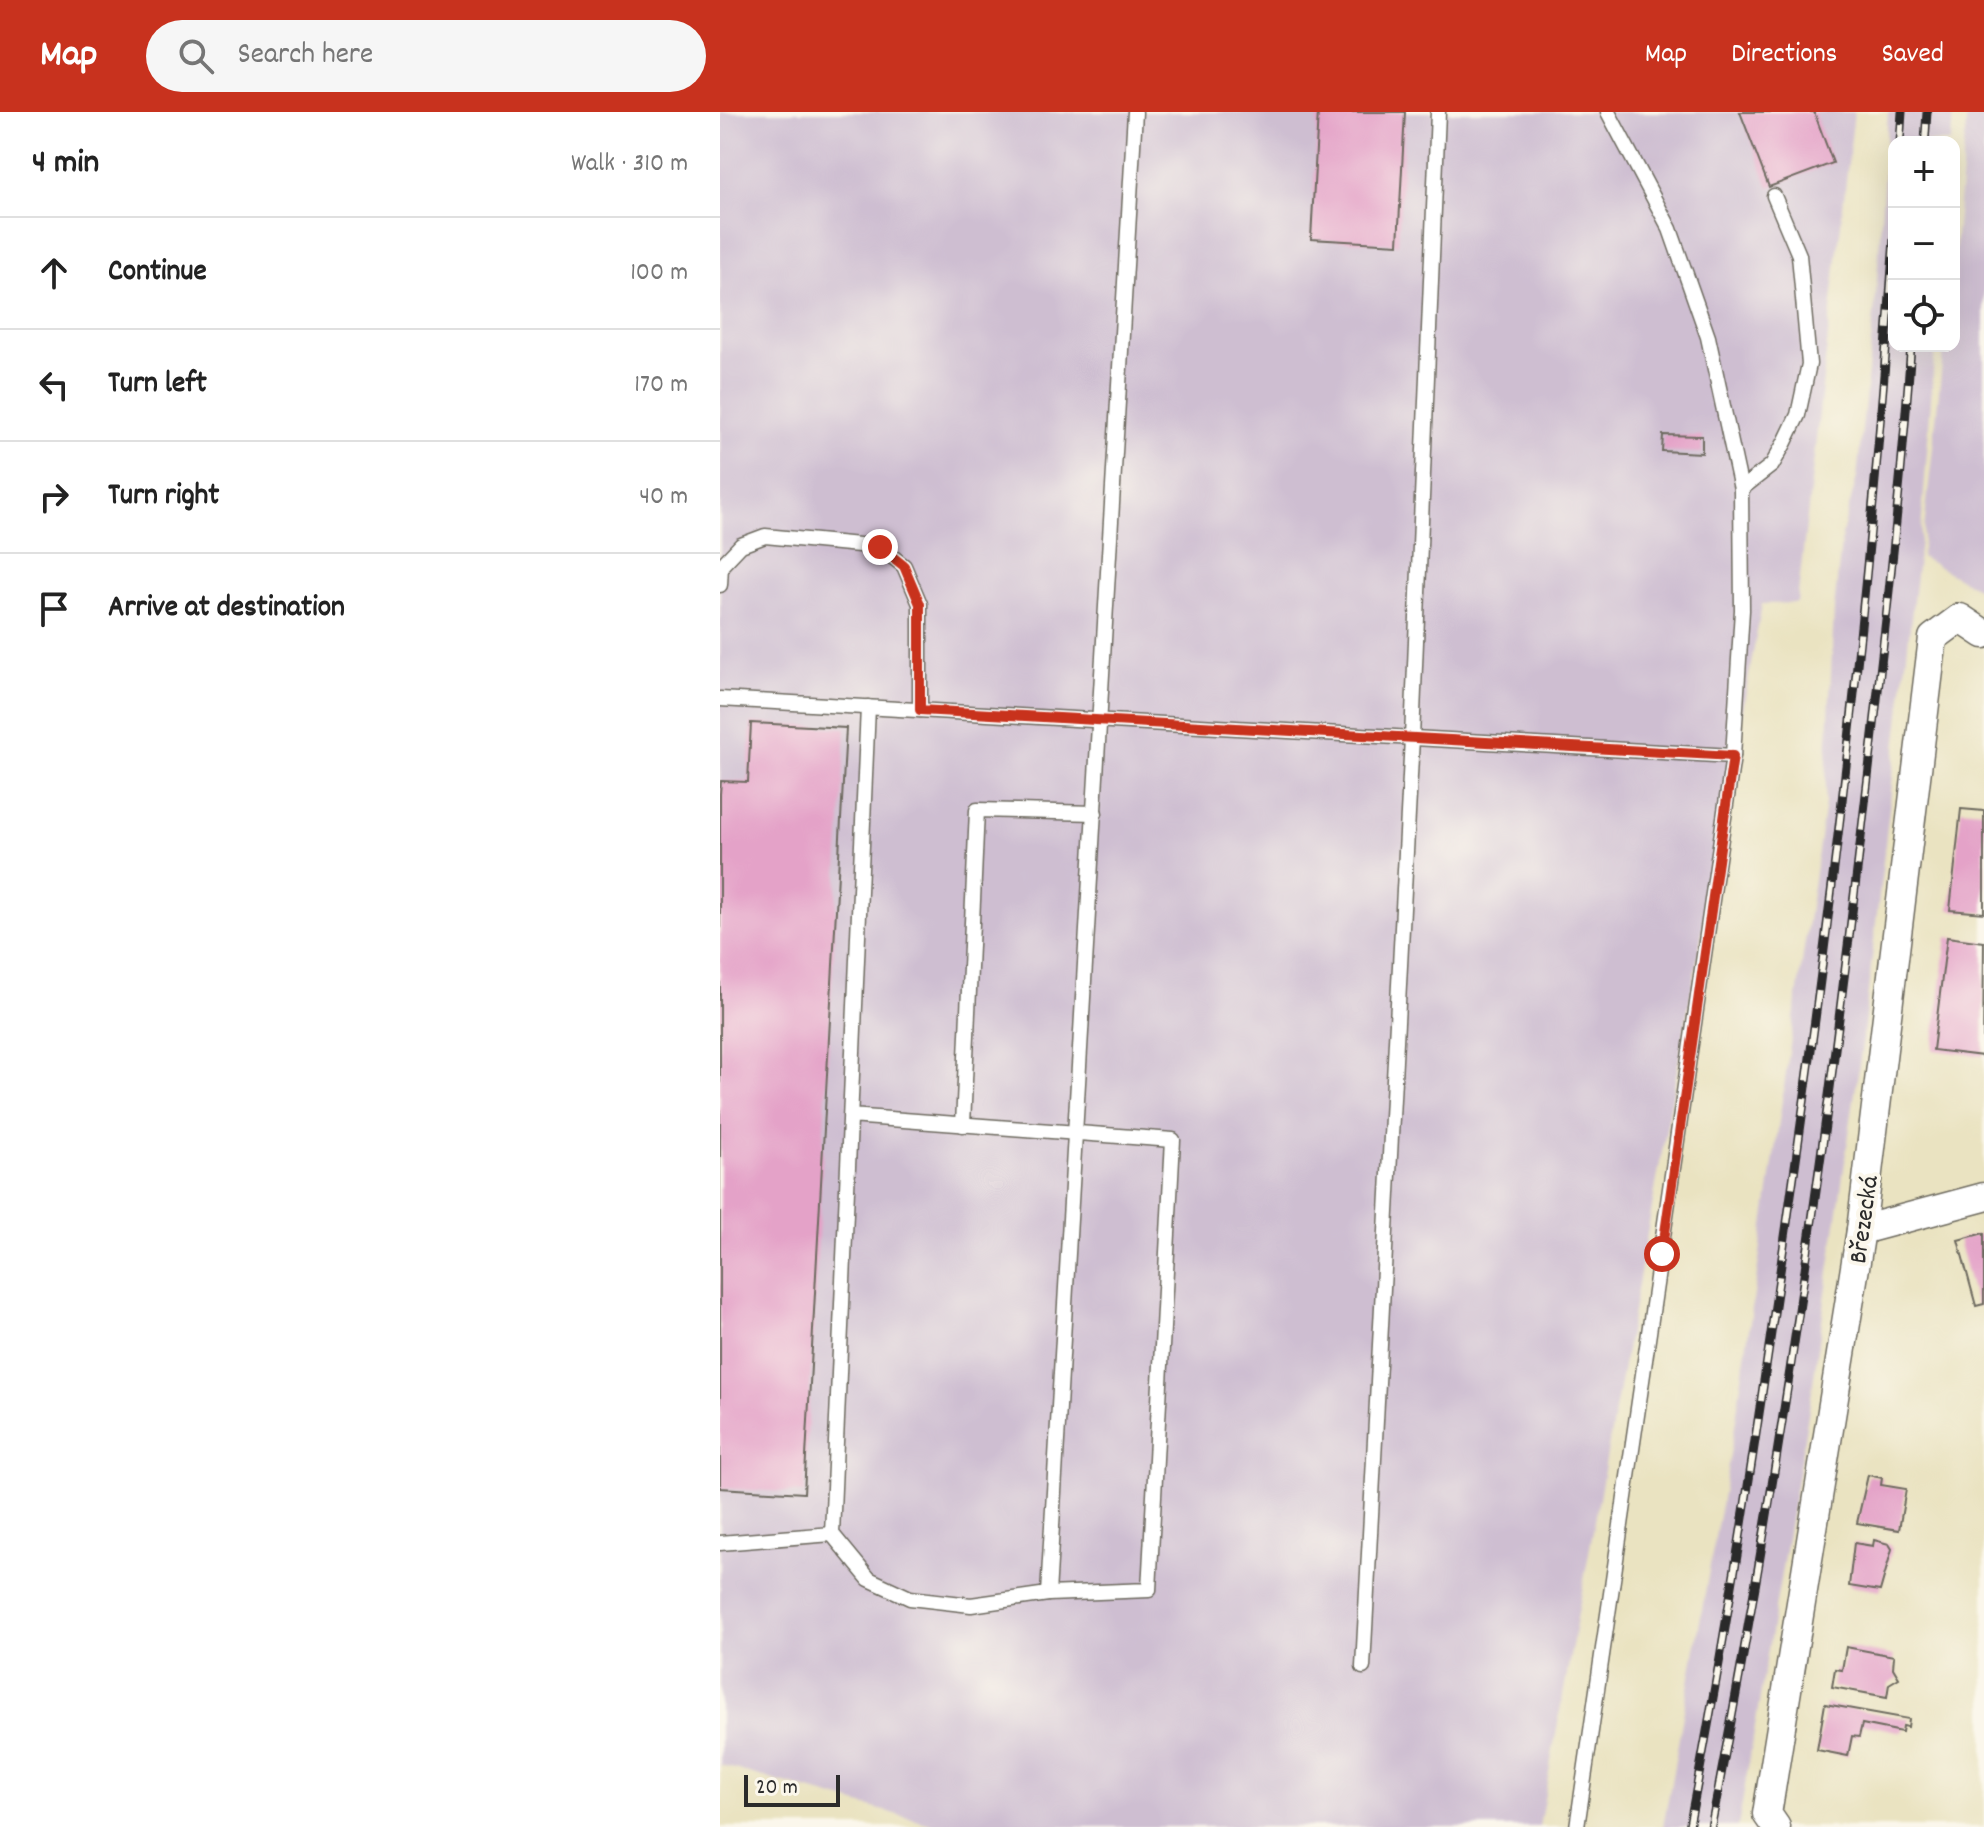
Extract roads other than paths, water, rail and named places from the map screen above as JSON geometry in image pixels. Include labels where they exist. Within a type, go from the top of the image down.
[{"type":"street","name":"Březecká","points":[[1776,1827],[1767,1814],[1861,1230],[1933,638],[1960,618],[1984,634]]},
{"type":"street","points":[[1861,1230],[1984,1197]]},
{"type":"lane","points":[[1048,1594],[1135,112]]},
{"type":"lane","points":[[1363,1667],[1412,738],[1438,112]]},
{"type":"lane","points":[[1577,1827],[1733,756],[1742,610],[1741,489],[1708,337],[1670,229],[1608,112]]},
{"type":"lane","points":[[1741,489],[1772,465],[1785,442],[1798,415],[1809,364],[1799,255],[1774,196]]},
{"type":"lane","points":[[720,585],[721,566],[741,545],[765,536],[880,547],[904,566],[920,604],[920,710]]},
{"type":"lane","points":[[720,699],[1733,756]]},
{"type":"lane","points":[[850,1116],[1173,1140],[1149,1590],[1048,1594],[971,1605],[910,1598],[869,1579],[832,1534],[850,1116],[868,707]]},
{"type":"lane","points":[[963,1125],[977,810],[1095,813]]},
{"type":"lane","points":[[720,1543],[832,1534]]},
{"type":"railway","points":[[1900,136],[1902,112]]},
{"type":"railway","points":[[1925,136],[1927,112]]},
{"type":"railway","points":[[1689,1827],[1754,1450],[1820,978],[1863,609],[1891,280]]},
{"type":"railway","points":[[1711,1827],[1775,1464],[1829,1098],[1881,664],[1911,352]]}]
